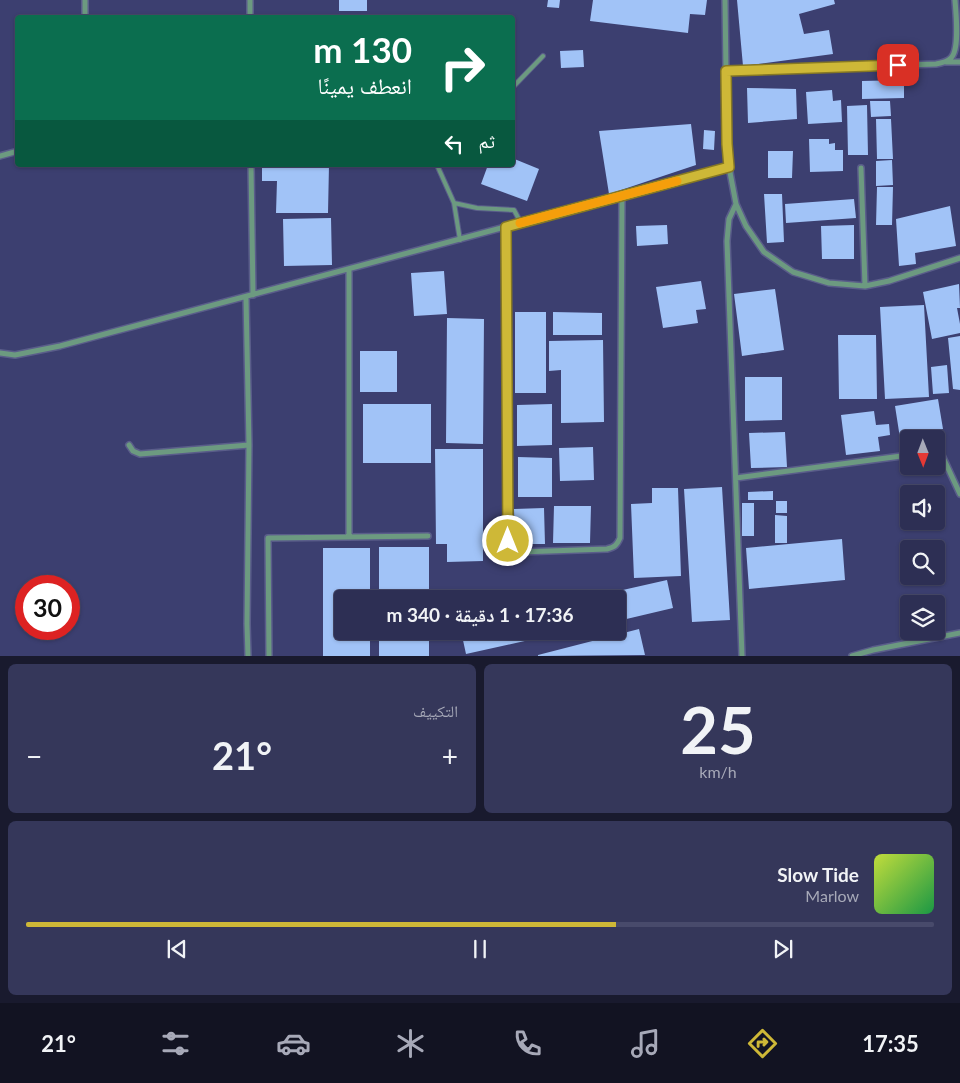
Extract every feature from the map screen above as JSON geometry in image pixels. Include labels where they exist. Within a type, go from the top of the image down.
[{"type":"street","points":[[85,0],[85,15]]},
{"type":"street","points":[[250,0],[250,15]]},
{"type":"street","points":[[725,0],[729,167],[736,204],[746,226],[764,252],[793,272],[829,283],[865,286],[889,282],[960,258]]},
{"type":"street","points":[[945,62],[952,58],[957,44],[956,0]]},
{"type":"street","points":[[726,71],[960,62]]},
{"type":"street","points":[[0,156],[15,151]]},
{"type":"street","points":[[251,167],[253,296]]},
{"type":"street","points":[[0,353],[15,355],[60,346],[253,296],[729,167]]},
{"type":"street","points":[[861,168],[865,286]]},
{"type":"street","points":[[506,227],[508,541],[514,551],[520,552],[607,549],[614,547],[620,538],[622,196]]},
{"type":"street","points":[[736,204],[729,219],[727,241],[742,656]]},
{"type":"street","points":[[349,270],[350,538]]},
{"type":"street","points":[[246,297],[249,445],[248,656]]},
{"type":"street","points":[[130,445],[133,451],[140,454],[249,445]]},
{"type":"street","points":[[736,478],[900,456]]},
{"type":"street","points":[[945,462],[960,494]]},
{"type":"street","points":[[269,656],[268,538],[428,536]]},
{"type":"street","points":[[852,656],[960,633]]},
{"type":"lane","points":[[515,85],[542,56]]},
{"type":"lane","points":[[438,167],[454,203],[460,240]]},
{"type":"lane","points":[[454,203],[477,208],[514,210],[521,223]]},
{"type":"building","points":[[339,0],[367,0],[367,11],[339,11]]},
{"type":"building","points":[[548,0],[560,0],[559,8],[547,7]]},
{"type":"building","points":[[593,0],[707,0],[705,15],[690,14],[688,33],[590,21]]},
{"type":"building","points":[[737,0],[834,0],[835,4],[799,14],[804,34],[829,30],[833,54],[743,66]]},
{"type":"building","points":[[583,50],[584,67],[561,68],[560,51]]},
{"type":"building","points":[[904,80],[904,98],[862,99],[862,81]]},
{"type":"building","points":[[747,88],[796,89],[797,119],[748,123]]},
{"type":"building","points":[[832,90],[833,101],[841,100],[842,122],[808,124],[806,92]]},
{"type":"building","points":[[870,101],[890,101],[891,116],[871,117]]},
{"type":"building","points":[[867,105],[868,155],[848,155],[847,106]]},
{"type":"building","points":[[876,119],[891,119],[893,159],[877,159]]},
{"type":"building","points":[[691,124],[696,165],[609,194],[599,131]]},
{"type":"building","points":[[704,130],[715,131],[714,150],[703,149]]},
{"type":"building","points":[[809,139],[829,139],[829,144],[835,143],[835,150],[843,150],[843,171],[810,172]]},
{"type":"building","points":[[768,151],[793,151],[792,178],[768,178]]},
{"type":"building","points":[[515,159],[539,169],[527,201],[481,184],[487,167],[515,167]]},
{"type":"building","points":[[892,160],[893,185],[876,186],[876,161]]},
{"type":"building","points":[[262,167],[329,167],[328,213],[276,213],[277,181],[262,181]]},
{"type":"building","points":[[877,187],[893,187],[892,225],[876,225]]},
{"type":"building","points":[[764,194],[782,194],[784,242],[767,243]]},
{"type":"building","points":[[854,199],[856,218],[786,223],[785,204]]},
{"type":"building","points":[[950,206],[956,246],[915,253],[916,264],[899,266],[896,219]]},
{"type":"building","points":[[331,218],[332,265],[284,266],[283,219]]},
{"type":"building","points":[[667,225],[668,244],[637,246],[636,226]]},
{"type":"building","points":[[854,225],[854,259],[822,259],[821,226]]},
{"type":"building","points":[[444,271],[447,314],[414,316],[411,273]]},
{"type":"building","points":[[701,281],[706,309],[696,310],[698,323],[663,328],[656,287]]},
{"type":"building","points":[[959,284],[960,308],[957,308],[960,333],[932,339],[923,292]]},
{"type":"building","points":[[775,289],[784,350],[742,356],[734,294]]},
{"type":"building","points":[[924,305],[929,397],[885,399],[880,307]]},
{"type":"building","points":[[515,312],[546,312],[546,393],[515,393]]},
{"type":"building","points":[[553,312],[602,313],[602,335],[553,335]]},
{"type":"building","points":[[447,318],[484,319],[483,444],[446,443]]},
{"type":"building","points":[[838,335],[876,335],[877,399],[839,399]]},
{"type":"building","points":[[960,336],[960,390],[953,389],[948,338]]},
{"type":"building","points":[[603,340],[604,422],[561,423],[561,370],[549,371],[549,341]]},
{"type":"building","points":[[360,351],[397,351],[397,392],[360,392]]},
{"type":"building","points":[[947,365],[949,393],[933,394],[931,367]]},
{"type":"building","points":[[745,377],[782,377],[782,420],[745,421]]},
{"type":"building","points":[[938,399],[943,429],[900,430],[900,438],[895,406]]},
{"type":"building","points":[[363,404],[431,404],[431,463],[363,463]]},
{"type":"building","points":[[552,404],[552,445],[517,446],[517,405]]},
{"type":"building","points":[[874,411],[876,425],[889,424],[890,435],[878,437],[880,451],[846,455],[841,415]]},
{"type":"building","points":[[785,432],[787,467],[751,468],[749,433]]},
{"type":"building","points":[[593,447],[594,480],[560,481],[559,448]]},
{"type":"building","points":[[435,449],[483,449],[483,561],[447,562],[447,544],[436,544]]},
{"type":"building","points":[[518,457],[552,458],[552,497],[518,497]]},
{"type":"building","points":[[722,487],[730,620],[692,622],[684,489]]},
{"type":"building","points":[[652,488],[678,488],[681,576],[634,578],[631,504],[652,503]]},
{"type":"building","points":[[773,491],[773,500],[748,500],[748,492]]},
{"type":"building","points":[[776,501],[787,501],[787,513],[776,513]]},
{"type":"building","points":[[742,503],[754,503],[754,536],[742,536]]},
{"type":"building","points":[[554,506],[591,506],[590,543],[553,543]]},
{"type":"building","points":[[544,508],[545,544],[515,544],[514,509]]},
{"type":"building","points":[[775,515],[787,516],[787,543],[775,543]]},
{"type":"building","points":[[842,539],[845,580],[749,589],[746,548]]},
{"type":"building","points":[[379,547],[429,547],[429,590],[379,590]]},
{"type":"building","points":[[323,548],[370,548],[370,590],[334,590],[334,640],[370,640],[370,656],[323,656]]},
{"type":"building","points":[[667,580],[673,608],[626,619],[626,590],[623,590]]},
{"type":"building","points":[[639,629],[645,655],[538,656],[596,640],[626,640],[626,632]]},
{"type":"building","points":[[379,640],[429,640],[429,656],[379,656]]},
{"type":"building","points":[[463,640],[529,640],[466,654]]},
{"type":"slow traffic","points":[[520,223],[677,181]]},
{"type":"route","points":[[508,541],[506,227],[729,167],[726,71],[898,65]]}]
